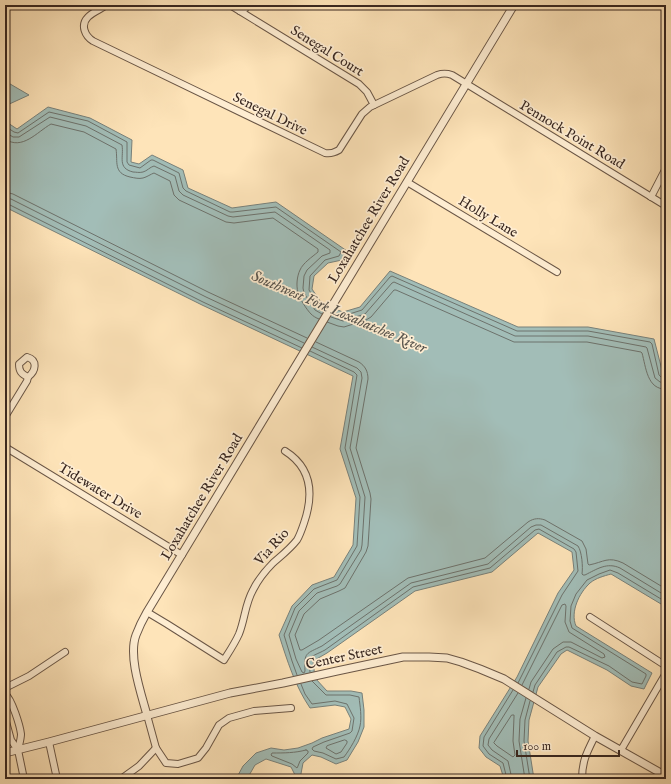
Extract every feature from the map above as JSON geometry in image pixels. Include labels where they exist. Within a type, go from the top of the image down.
[{"type":"street","name":"Senegal Drive","points":[[107,5],[88,17],[84,30],[89,39],[325,154],[330,154],[339,150],[362,114],[374,105],[442,73],[452,75],[466,84]]},
{"type":"street","name":"Senegal Court","points":[[230,5],[355,81],[367,92],[374,105]]},
{"type":"street","points":[[240,11],[245,9],[246,5]]},
{"type":"street","name":"Loxahatchee River Road","points":[[147,715],[133,655],[135,636],[147,612],[514,5]]},
{"type":"street","name":"Pennock Point Road","points":[[466,84],[666,206]]},
{"type":"street","points":[[651,197],[666,168]]},
{"type":"street","name":"Holly Lane","points":[[407,182],[557,272]]},
{"type":"street","points":[[5,417],[28,377]]},
{"type":"street","name":"Tidewater Drive","points":[[5,447],[182,555]]},
{"type":"street","name":"Via Rio","points":[[147,612],[224,660],[239,634],[252,591],[266,570],[291,547],[298,538],[307,513],[310,491],[305,471],[298,461],[285,450]]},
{"type":"street","points":[[590,617],[666,666]]},
{"type":"street","points":[[5,688],[29,676],[65,652]]},
{"type":"street","name":"Center Street","points":[[5,753],[230,693],[403,657],[447,658],[480,669],[504,680],[595,736],[666,776]]},
{"type":"street","points":[[621,750],[666,673]]},
{"type":"street","points":[[5,694],[9,697],[17,718],[21,735],[18,750],[24,779]]},
{"type":"street","points":[[147,715],[156,748],[166,763],[178,764],[198,758],[220,725],[229,718],[254,711],[291,708]]},
{"type":"street","points":[[5,718],[11,740],[18,750]]},
{"type":"street","points":[[582,779],[584,758],[595,736]]},
{"type":"street","points":[[49,742],[57,779]]},
{"type":"street","points":[[121,779],[139,766],[156,748]]},
{"type":"water","points":[[5,81],[29,95],[5,106]]},
{"type":"water","name":"Southwest Fork Loxahatchee River","points":[[48,107],[90,118],[132,140],[131,162],[139,164],[152,155],[183,170],[188,188],[232,208],[276,202],[347,251],[342,260],[328,263],[314,276],[312,289],[322,304],[343,312],[360,307],[390,271],[518,327],[588,327],[654,339],[663,374],[666,374],[666,607],[611,574],[600,577],[586,587],[579,597],[574,615],[576,626],[652,673],[644,689],[631,686],[607,670],[567,650],[561,654],[538,687],[529,720],[528,741],[534,779],[504,779],[500,766],[486,757],[479,748],[480,736],[517,677],[558,593],[574,570],[572,552],[538,533],[492,572],[415,591],[327,653],[313,661],[315,678],[327,691],[351,691],[362,693],[364,727],[358,742],[347,760],[336,764],[321,757],[312,755],[303,763],[300,779],[297,779],[291,767],[266,759],[255,765],[247,779],[236,779],[243,766],[256,753],[271,748],[284,750],[298,748],[349,729],[351,719],[345,707],[335,705],[310,708],[296,682],[279,635],[292,606],[312,585],[334,577],[353,545],[356,498],[340,449],[353,376],[202,305],[5,207],[5,121],[17,129]]}]
